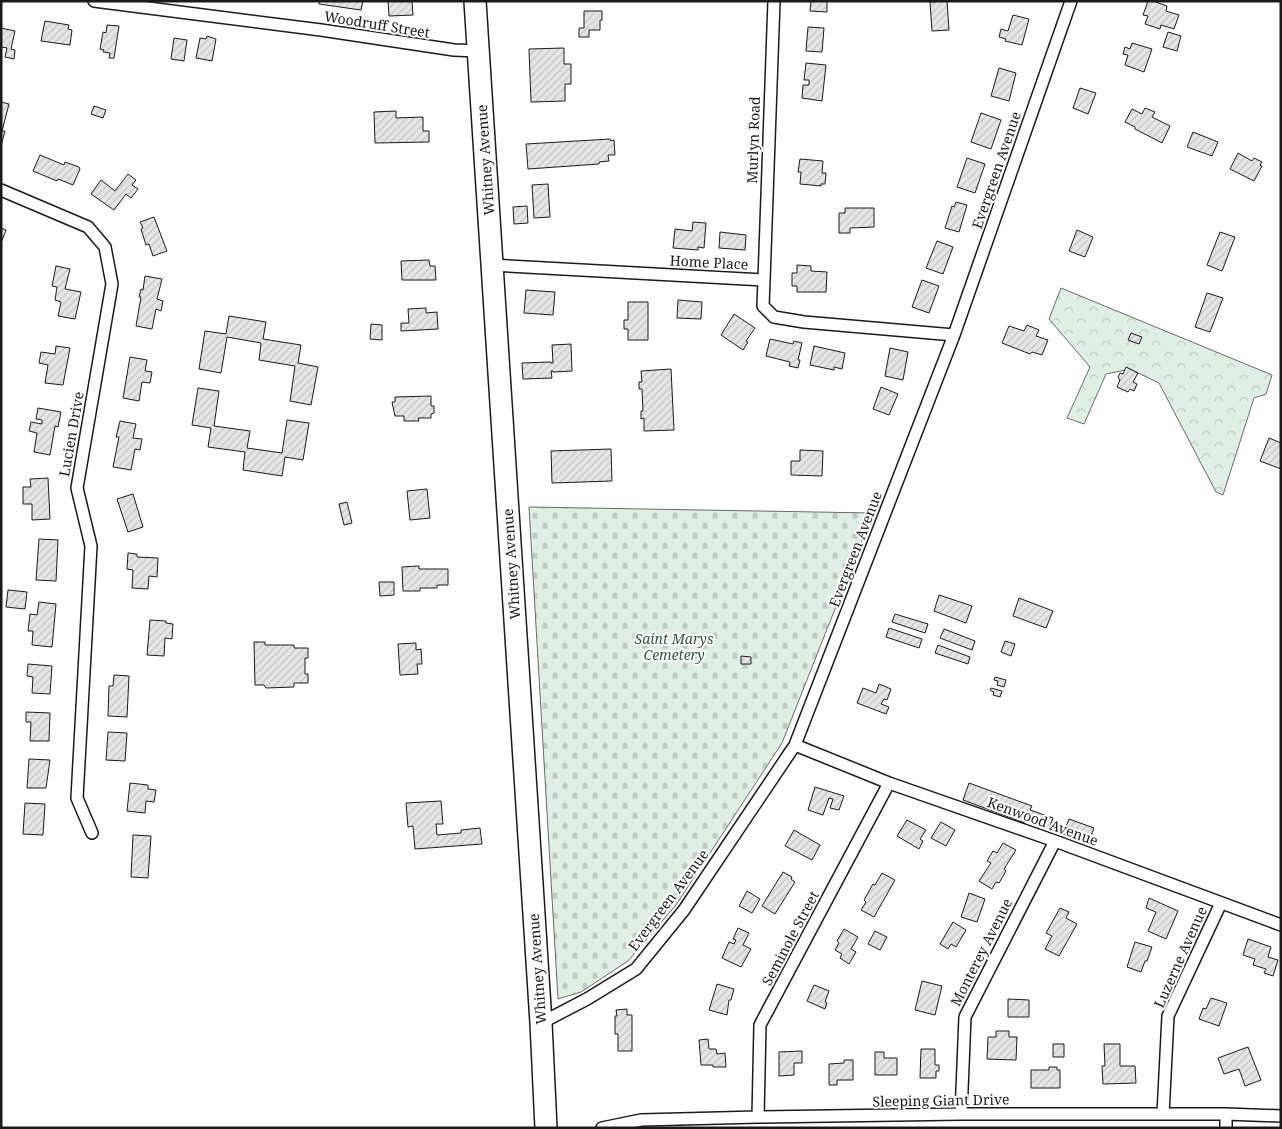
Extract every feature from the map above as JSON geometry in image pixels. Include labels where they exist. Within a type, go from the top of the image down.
[{"type":"highway","name":"Whitney Avenue","points":[[475,1],[541,1023],[546,1128]]},
{"type":"street","name":"Woodruff Street","points":[[94,1],[321,30],[454,50],[478,51]]},
{"type":"street","name":"Murlyn Road","points":[[764,280],[774,1]]},
{"type":"street","name":"Evergreen Avenue","points":[[541,1023],[587,999],[636,969],[684,910],[795,745],[954,335],[1071,1]]},
{"type":"street","name":"Lucien Drive","points":[[1,190],[88,227],[105,247],[112,284],[77,488],[91,546],[77,798],[92,833]]},
{"type":"street","name":"Home Place","points":[[492,265],[764,280],[763,306],[774,317],[804,322],[954,335]]},
{"type":"street","name":"Kenwood Avenue","points":[[795,745],[889,783],[1054,841],[1281,925]]},
{"type":"street","name":"Seminole Street","points":[[758,1117],[760,1024],[889,783]]},
{"type":"street","name":"Monterey Avenue","points":[[961,1114],[965,1017],[1054,841]]},
{"type":"street","name":"Luzerne Avenue","points":[[1162,1114],[1168,1016],[1221,903]]},
{"type":"street","name":"Sleeping Giant Drive","points":[[602,1128],[641,1120],[758,1117],[961,1114],[1226,1114],[1281,1116]]},
{"type":"street","points":[[1226,1114],[1226,1128]]},
{"type":"green space","points":[[1061,288],[1272,375],[1266,394],[1254,398],[1223,495],[1216,492],[1159,383],[1130,369],[1106,374],[1084,424],[1067,418],[1090,367],[1049,319]]},
{"type":"green space","name":"Saint Marys Cemetery","points":[[529,507],[873,513],[782,743],[676,905],[628,961],[581,992],[558,999]]},
{"type":"building","points":[[319,1],[363,1],[361,10],[319,4]]},
{"type":"building","points":[[388,1],[412,1],[413,15],[389,16]]},
{"type":"building","points":[[811,1],[827,1],[827,12],[810,11]]},
{"type":"building","points":[[947,1],[949,30],[932,31],[930,2]]},
{"type":"building","points":[[1148,1],[1167,6],[1166,11],[1179,15],[1174,29],[1161,25],[1160,29],[1145,24],[1148,16],[1143,15]]},
{"type":"building","points":[[584,11],[602,11],[602,20],[600,20],[600,30],[589,30],[589,37],[579,37],[579,28],[584,28]]},
{"type":"building","points":[[1013,15],[1029,19],[1022,45],[1005,41],[1006,39],[999,37],[1001,29],[1008,31]]},
{"type":"building","points":[[45,21],[69,25],[68,29],[72,30],[70,45],[41,41]]},
{"type":"building","points":[[107,25],[119,26],[114,58],[109,58],[110,53],[103,52],[104,50],[100,49],[103,32],[106,33]]},
{"type":"building","points":[[808,27],[824,28],[822,52],[806,51]]},
{"type":"building","points":[[1,28],[15,31],[11,49],[15,50],[14,59],[5,57],[7,48],[1,47]]},
{"type":"building","points":[[1168,32],[1181,36],[1177,51],[1163,47]]},
{"type":"building","points":[[207,36],[216,39],[212,61],[196,58],[200,38],[206,39]]},
{"type":"building","points":[[174,38],[187,40],[184,61],[171,59]]},
{"type":"building","points":[[1132,43],[1152,49],[1144,72],[1125,65],[1128,55],[1123,54],[1125,47],[1130,49]]},
{"type":"building","points":[[564,48],[564,64],[571,64],[571,84],[565,84],[565,101],[531,102],[529,49]]},
{"type":"building","points":[[806,63],[826,65],[822,101],[802,98],[803,85],[809,85],[809,80],[804,80]]},
{"type":"building","points":[[999,68],[1016,73],[1009,101],[991,96]]},
{"type":"building","points":[[1080,88],[1096,93],[1088,114],[1073,108]]},
{"type":"building","points":[[1,102],[9,104],[2,131],[5,131],[1,146]]},
{"type":"building","points":[[94,106],[106,110],[103,118],[91,114]]},
{"type":"building","points":[[1145,108],[1155,112],[1152,117],[1170,126],[1162,143],[1125,122],[1132,109],[1142,114]]},
{"type":"building","points":[[396,111],[396,118],[423,117],[423,131],[429,131],[429,142],[375,143],[374,112]]},
{"type":"building","points":[[981,113],[1001,120],[991,149],[971,142]]},
{"type":"building","points":[[1193,132],[1218,142],[1212,156],[1187,147]]},
{"type":"building","points":[[610,139],[611,141],[614,140],[615,155],[608,155],[609,161],[599,162],[599,164],[528,169],[526,144]]},
{"type":"building","points":[[1238,153],[1252,161],[1254,158],[1262,162],[1260,165],[1262,166],[1254,181],[1230,169]]},
{"type":"building","points":[[40,155],[64,165],[65,162],[79,167],[80,169],[73,185],[58,179],[57,181],[33,171]]},
{"type":"building","points":[[967,158],[985,164],[975,193],[957,187]]},
{"type":"building","points":[[800,159],[823,161],[822,173],[826,173],[825,184],[821,184],[821,186],[800,184],[801,172],[798,172]]},
{"type":"building","points":[[128,174],[136,180],[132,185],[138,189],[131,198],[126,194],[114,210],[91,194],[101,180],[115,191]]},
{"type":"building","points":[[548,184],[550,217],[534,218],[532,185]]},
{"type":"building","points":[[956,202],[967,205],[959,232],[945,228],[952,206],[954,207]]},
{"type":"building","points":[[527,206],[528,223],[514,224],[513,207]]},
{"type":"building","points":[[845,208],[874,208],[874,227],[850,228],[850,233],[839,233],[839,213],[845,213]]},
{"type":"building","points":[[154,217],[167,251],[153,256],[149,244],[146,245],[140,222]]},
{"type":"building","points":[[693,222],[706,223],[704,248],[698,247],[698,250],[673,248],[675,229],[692,231]]},
{"type":"building","points":[[1,228],[6,230],[1,243]]},
{"type":"building","points":[[1077,230],[1093,237],[1085,257],[1069,251]]},
{"type":"building","points":[[720,232],[746,235],[745,250],[719,248]]},
{"type":"building","points":[[1220,232],[1235,237],[1222,271],[1207,265]]},
{"type":"building","points":[[937,241],[953,247],[943,274],[926,268]]},
{"type":"building","points":[[429,260],[430,266],[435,266],[436,280],[402,280],[401,261]]},
{"type":"building","points":[[797,265],[811,266],[811,271],[827,272],[826,292],[797,292],[797,286],[792,286],[792,273],[797,273]]},
{"type":"building","points":[[56,266],[70,269],[65,289],[81,292],[75,319],[58,316],[61,302],[55,300],[57,287],[52,286]]},
{"type":"building","points":[[145,276],[162,279],[157,299],[163,301],[161,311],[156,309],[152,329],[136,326],[141,297],[139,297],[141,289],[143,290]]},
{"type":"building","points":[[922,280],[939,286],[929,313],[912,307]]},
{"type":"building","points":[[526,290],[555,292],[553,315],[524,313]]},
{"type":"building","points":[[1207,293],[1223,298],[1210,332],[1195,327]]},
{"type":"building","points":[[678,300],[702,302],[701,319],[677,318]]},
{"type":"building","points":[[628,302],[648,302],[648,340],[628,340],[628,329],[624,329],[624,320],[628,320]]},
{"type":"building","points":[[426,308],[426,313],[437,312],[438,329],[401,331],[401,323],[409,323],[408,309]]},
{"type":"building","points":[[734,314],[755,328],[746,341],[748,342],[743,350],[721,335]]},
{"type":"building","points":[[229,316],[266,322],[263,339],[301,345],[298,363],[318,367],[311,405],[290,401],[295,366],[259,360],[261,343],[227,337],[221,373],[199,369],[205,331],[226,334]]},
{"type":"building","points":[[371,324],[382,325],[382,340],[370,339]]},
{"type":"building","points":[[1027,325],[1039,330],[1036,336],[1048,340],[1042,355],[1032,352],[1030,354],[1002,343],[1009,326],[1024,331]]},
{"type":"building","points":[[1131,333],[1142,337],[1139,344],[1128,340]]},
{"type":"building","points":[[770,339],[793,344],[794,341],[802,343],[798,368],[789,366],[790,362],[766,356]]},
{"type":"building","points":[[571,344],[572,371],[551,371],[552,378],[523,379],[522,363],[553,363],[552,345]]},
{"type":"building","points":[[56,346],[70,348],[63,385],[45,383],[48,365],[39,363],[41,352],[55,354]]},
{"type":"building","points":[[814,346],[845,353],[842,369],[834,367],[834,370],[810,365]]},
{"type":"building","points":[[890,348],[908,352],[903,380],[885,376]]},
{"type":"building","points":[[130,357],[147,360],[145,371],[152,372],[150,383],[142,382],[139,401],[123,398]]},
{"type":"building","points":[[1126,367],[1138,373],[1133,382],[1137,384],[1134,391],[1130,389],[1128,392],[1117,387],[1120,380],[1118,377],[1120,373],[1123,374]]},
{"type":"building","points":[[671,369],[674,430],[644,431],[644,418],[641,419],[641,411],[643,411],[642,389],[639,389],[639,382],[642,382],[641,371]]},
{"type":"building","points":[[881,387],[898,394],[889,415],[873,409]]},
{"type":"building","points":[[198,388],[219,391],[214,426],[250,431],[247,448],[282,453],[287,420],[309,423],[303,460],[285,457],[282,476],[243,470],[245,452],[208,447],[211,428],[192,425]]},
{"type":"building","points":[[431,396],[431,406],[434,406],[434,413],[431,414],[431,418],[418,418],[419,421],[404,421],[404,416],[395,416],[392,402],[395,402],[395,397]]},
{"type":"building","points":[[38,408],[61,412],[58,427],[55,426],[50,455],[34,452],[37,433],[29,431],[31,422],[42,424],[42,420],[36,419]]},
{"type":"building","points":[[120,421],[136,424],[133,438],[142,439],[140,450],[135,449],[131,470],[113,467],[119,437],[116,437]]},
{"type":"building","points":[[1269,438],[1281,443],[1281,469],[1260,461]]},
{"type":"building","points":[[611,449],[612,481],[552,483],[551,451]]},
{"type":"building","points":[[800,450],[823,451],[822,476],[791,475],[791,461],[800,461]]},
{"type":"building","points":[[48,478],[50,519],[32,520],[32,504],[23,504],[23,487],[31,487],[30,479]]},
{"type":"building","points":[[427,489],[430,518],[410,520],[407,491]]},
{"type":"building","points":[[133,494],[143,527],[128,532],[117,499]]},
{"type":"building","points":[[347,502],[352,523],[344,525],[339,504]]},
{"type":"building","points":[[39,539],[58,540],[56,581],[36,580]]},
{"type":"building","points":[[128,553],[137,554],[137,557],[158,558],[157,577],[149,576],[148,589],[132,588],[133,570],[127,569]]},
{"type":"building","points":[[419,566],[419,569],[448,569],[448,585],[437,585],[437,588],[420,588],[420,591],[403,591],[402,567]]},
{"type":"building","points":[[379,582],[394,582],[394,595],[380,596]]},
{"type":"building","points":[[8,590],[27,592],[25,609],[6,607]]},
{"type":"building","points":[[939,595],[972,606],[966,623],[934,611]]},
{"type":"building","points":[[1019,598],[1053,611],[1046,628],[1013,616]]},
{"type":"building","points":[[39,602],[56,604],[52,647],[32,645],[33,631],[28,631],[30,614],[37,615]]},
{"type":"building","points":[[895,614],[928,624],[925,633],[892,622]]},
{"type":"building","points":[[150,620],[166,621],[166,623],[173,624],[172,639],[165,638],[164,656],[147,655]]},
{"type":"building","points":[[889,628],[922,639],[919,648],[886,637]]},
{"type":"building","points":[[944,629],[975,641],[972,650],[940,638]]},
{"type":"building","points":[[1005,641],[1015,644],[1011,656],[1001,652]]},
{"type":"building","points":[[254,642],[265,642],[265,645],[294,645],[294,648],[308,648],[308,658],[305,658],[305,674],[308,674],[308,683],[294,683],[294,687],[266,688],[264,685],[255,685]]},
{"type":"building","points":[[416,643],[416,650],[421,649],[422,664],[417,664],[418,674],[400,675],[398,644]]},
{"type":"building","points":[[938,645],[970,657],[968,664],[935,653]]},
{"type":"building","points":[[741,656],[751,657],[751,664],[741,664]]},
{"type":"building","points":[[28,664],[52,666],[50,694],[32,693],[33,677],[27,676]]},
{"type":"building","points":[[114,675],[129,676],[127,717],[108,716],[109,686],[113,686]]},
{"type":"building","points":[[995,677],[1006,680],[1004,687],[997,685],[998,681],[994,680]]},
{"type":"building","points":[[879,684],[891,689],[887,700],[884,699],[881,704],[889,707],[886,714],[857,703],[863,688],[876,693]]},
{"type":"building","points":[[991,688],[1002,691],[1000,697],[993,695],[994,692],[990,690]]},
{"type":"building","points":[[26,712],[50,713],[49,741],[30,741],[31,722],[26,722]]},
{"type":"building","points":[[108,732],[127,733],[125,761],[106,760]]},
{"type":"building","points":[[29,759],[50,760],[46,788],[27,788]]},
{"type":"building","points":[[130,783],[148,785],[148,789],[156,790],[154,802],[146,801],[145,813],[127,811]]},
{"type":"building","points":[[969,783],[1032,806],[1030,810],[1053,818],[1049,829],[1026,821],[1025,823],[963,800]]},
{"type":"building","points":[[815,787],[844,796],[839,810],[830,808],[833,799],[829,798],[823,815],[808,810]]},
{"type":"building","points":[[441,801],[443,824],[436,824],[437,835],[461,833],[461,830],[480,828],[482,844],[415,849],[413,826],[408,827],[406,803]]},
{"type":"building","points":[[25,803],[45,804],[43,835],[23,834]]},
{"type":"building","points":[[1069,819],[1094,828],[1088,844],[1063,834]]},
{"type":"building","points":[[907,820],[926,830],[920,839],[923,841],[919,849],[897,836]]},
{"type":"building","points":[[941,822],[955,830],[946,846],[931,838]]},
{"type":"building","points":[[794,830],[820,845],[812,860],[785,846]]},
{"type":"building","points":[[133,835],[151,836],[148,878],[131,877]]},
{"type":"building","points":[[1003,843],[1016,850],[1004,869],[1006,871],[999,883],[996,882],[992,889],[979,881],[991,863],[987,861],[993,851],[997,853]]},
{"type":"building","points":[[783,872],[792,877],[791,879],[795,882],[775,914],[762,906]]},
{"type":"building","points":[[882,873],[895,880],[874,917],[861,910],[873,884],[875,885]]},
{"type":"building","points":[[747,891],[760,899],[752,913],[739,906]]},
{"type":"building","points":[[969,893],[985,899],[977,922],[961,917]]},
{"type":"building","points":[[1149,898],[1178,911],[1166,939],[1148,931],[1156,912],[1146,908]]},
{"type":"building","points":[[1060,908],[1069,912],[1066,918],[1077,924],[1059,956],[1045,949],[1052,936],[1046,933]]},
{"type":"building","points":[[953,922],[966,930],[956,947],[951,944],[948,949],[940,944]]},
{"type":"building","points":[[738,928],[749,933],[743,945],[751,949],[741,967],[722,958],[729,942],[734,944],[736,940],[733,939]]},
{"type":"building","points":[[844,929],[858,937],[851,949],[856,952],[849,964],[840,958],[842,954],[835,950],[839,943],[837,941]]},
{"type":"building","points":[[875,931],[887,937],[880,950],[868,944]]},
{"type":"building","points":[[1248,939],[1271,947],[1268,957],[1278,960],[1273,976],[1264,973],[1266,969],[1253,965],[1255,959],[1243,955]]},
{"type":"building","points":[[1135,942],[1152,947],[1141,972],[1127,967]]},
{"type":"building","points":[[922,981],[942,986],[935,1015],[915,1010]]},
{"type":"building","points":[[717,984],[734,989],[731,1000],[729,1000],[727,1015],[709,1010]]},
{"type":"building","points":[[814,985],[829,991],[825,1002],[827,1003],[825,1009],[807,1001]]},
{"type":"building","points":[[1211,998],[1227,1003],[1219,1026],[1199,1019],[1203,1008],[1206,1009]]},
{"type":"building","points":[[1008,999],[1029,1000],[1029,1017],[1008,1017]]},
{"type":"building","points":[[627,1009],[627,1015],[632,1015],[632,1051],[618,1051],[618,1034],[615,1034],[616,1010]]},
{"type":"building","points":[[996,1031],[1009,1031],[1009,1037],[1017,1037],[1016,1060],[987,1059],[988,1037],[996,1037]]},
{"type":"building","points":[[708,1039],[709,1049],[716,1049],[717,1054],[725,1053],[726,1067],[701,1065],[699,1040]]},
{"type":"building","points":[[1053,1044],[1064,1044],[1064,1057],[1053,1057]]},
{"type":"building","points":[[1104,1044],[1120,1044],[1120,1066],[1135,1066],[1136,1083],[1103,1084],[1102,1066],[1105,1066]]},
{"type":"building","points":[[1248,1047],[1261,1080],[1245,1086],[1239,1069],[1224,1074],[1218,1058]]},
{"type":"building","points":[[921,1049],[935,1049],[935,1065],[939,1065],[939,1071],[936,1071],[936,1078],[920,1078]]},
{"type":"building","points":[[802,1051],[802,1063],[794,1063],[794,1075],[779,1076],[779,1052]]},
{"type":"building","points":[[875,1052],[884,1052],[884,1058],[897,1058],[897,1075],[875,1075]]},
{"type":"building","points":[[844,1060],[853,1060],[853,1080],[837,1080],[837,1085],[829,1085],[829,1064],[844,1063]]},
{"type":"building","points":[[1049,1067],[1057,1067],[1057,1070],[1060,1070],[1060,1088],[1031,1088],[1031,1070],[1049,1070]]}]
